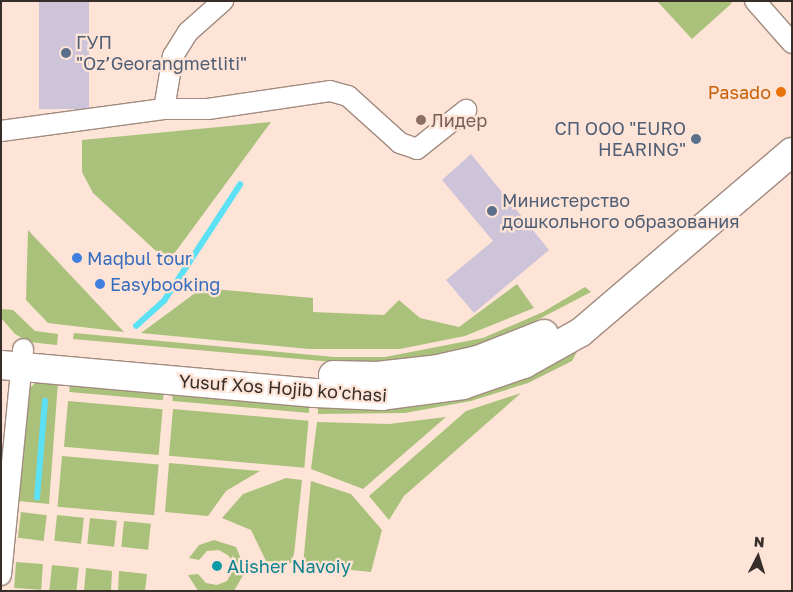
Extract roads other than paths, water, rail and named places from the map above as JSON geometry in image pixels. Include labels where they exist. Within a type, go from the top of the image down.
[{"type":"main road","name":"Yusuf Xos Hojib ko'chasi","points":[[12,357],[315,393],[422,392],[484,379],[543,355],[581,332],[627,290],[792,152]]},
{"type":"street","points":[[164,110],[173,56],[188,32],[223,1]]},
{"type":"street","points":[[755,1],[792,43]]},
{"type":"street","points":[[1,131],[164,110],[208,109],[330,90],[348,96],[409,148],[416,148],[466,110]]},
{"type":"street","points":[[1,575],[12,357]]},
{"type":"waterway","points":[[136,326],[164,301],[240,185]]},
{"type":"waterway","points":[[37,498],[45,401]]},
{"type":"place","name":"ГУП \"Oz’Georangmetliti\"","points":[[66,53]]},
{"type":"place","name":"Pasado","points":[[781,92]]},
{"type":"place","name":"Лидер","points":[[421,120]]},
{"type":"place","name":"СП ООО \"EURO HEARING\"","points":[[696,139]]},
{"type":"place","name":"Министерство дошкольного образования","points":[[492,211]]},
{"type":"place","name":"Maqbul tour","points":[[77,258]]},
{"type":"place","name":"Easybooking","points":[[100,284]]},
{"type":"place","name":"Alisher Navoiy","points":[[217,566]]}]
